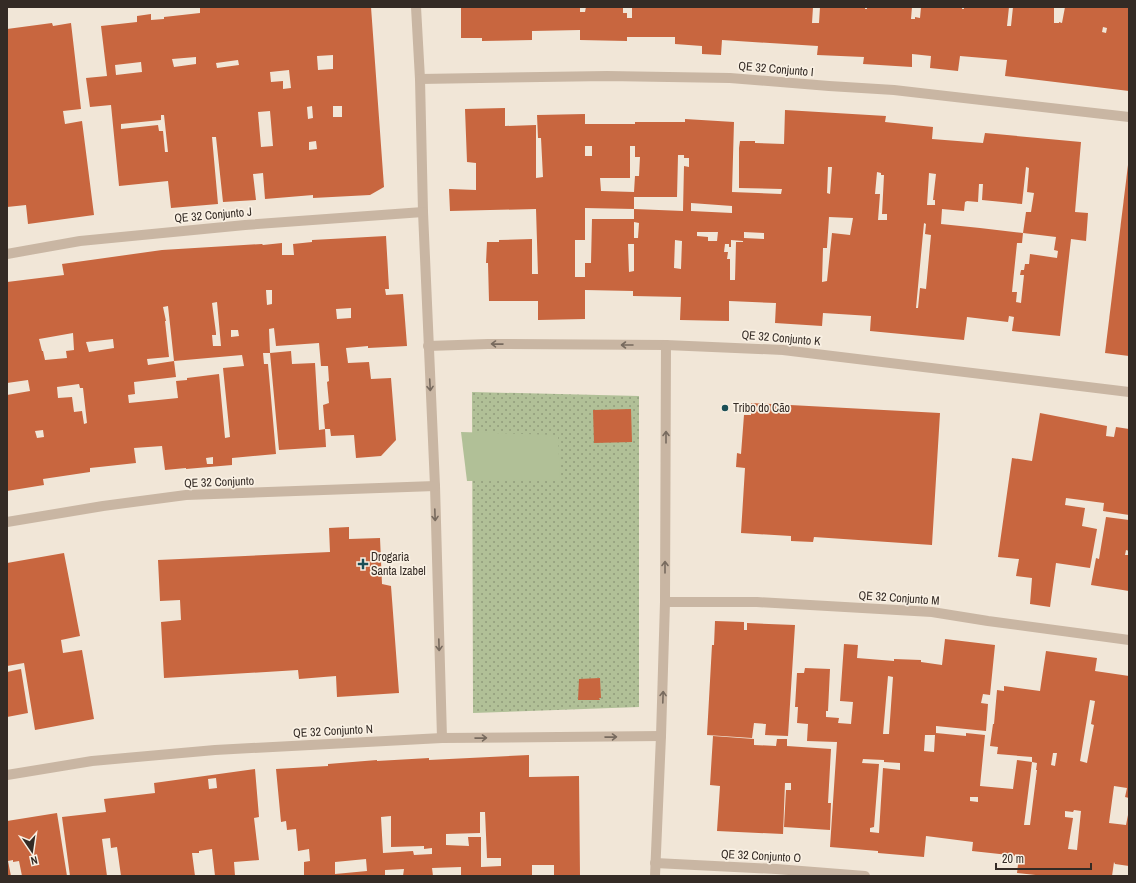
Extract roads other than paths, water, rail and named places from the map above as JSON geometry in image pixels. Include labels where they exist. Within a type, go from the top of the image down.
[{"type":"street","points":[[416,7],[420,79],[428,346],[435,486],[442,738]]},
{"type":"street","name":"QE 32 Conjunto I","points":[[420,79],[607,76],[730,78],[894,90],[1129,117]]},
{"type":"street","name":"QE 32 Conjunto J","points":[[7,254],[80,241],[245,225],[423,212]]},
{"type":"street","name":"QE 32 Conjunto K","points":[[428,346],[488,344],[666,345],[805,352],[1129,392]]},
{"type":"street","points":[[654,876],[662,736],[665,602],[666,345]]},
{"type":"street","name":"QE 32 Conjunto","points":[[7,522],[103,506],[186,495],[435,486]]},
{"type":"street","name":"QE 32 Conjunto M","points":[[665,602],[757,602],[932,612],[1129,640]]},
{"type":"street","name":"QE 32 Conjunto N","points":[[7,775],[92,761],[214,750],[442,738],[662,736]]},
{"type":"street","name":"QE 32 Conjunto O","points":[[655,863],[776,869],[865,876]]},
{"type":"place","name":"Tribo do Cão","points":[[725,408]]},
{"type":"place","name":"Drogaria Santa Izabel","points":[[363,564]]}]
